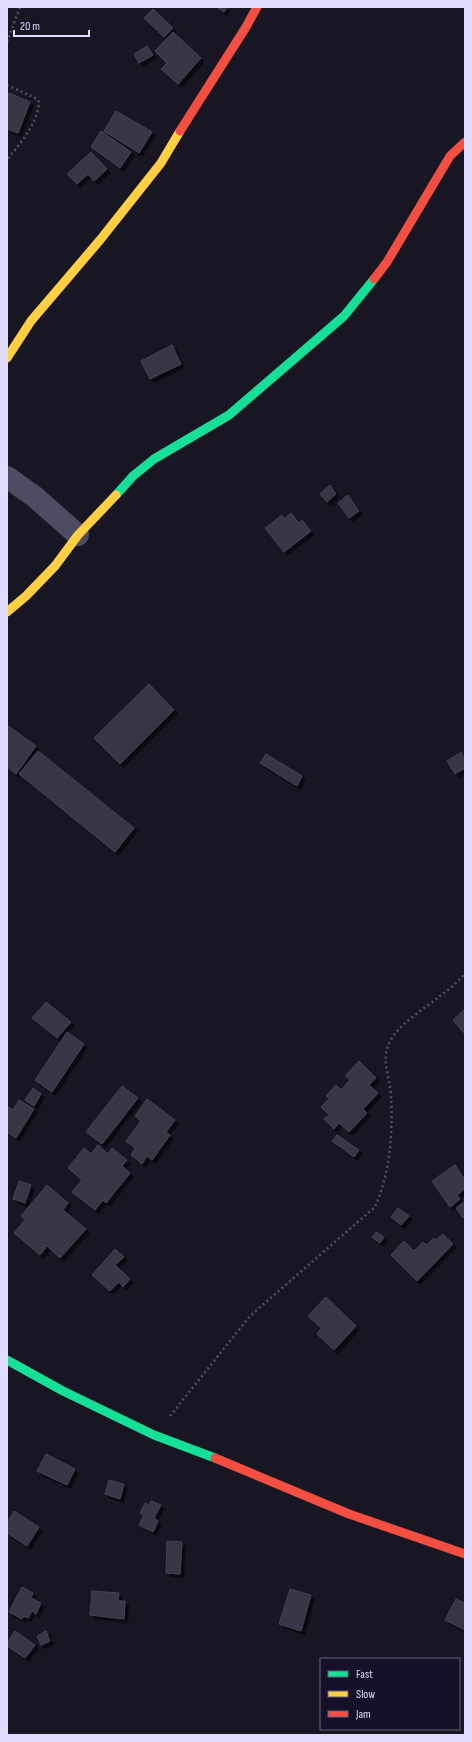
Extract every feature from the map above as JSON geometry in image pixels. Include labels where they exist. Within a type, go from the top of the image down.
[{"type":"street","points":[[7,358],[31,321],[100,240],[160,163],[193,108],[246,27],[257,7]]},
{"type":"street","points":[[7,612],[26,596],[55,566],[78,535],[133,476],[154,459],[229,415],[344,316],[387,262],[450,156],[465,142]]},
{"type":"street","points":[[7,477],[35,497],[78,535]]},
{"type":"street","points":[[7,1360],[63,1391],[154,1435],[222,1461],[349,1514],[465,1554]]},
{"type":"path","points":[[7,42],[20,7]]},
{"type":"path","points":[[7,85],[37,99],[39,102],[38,114],[33,124],[7,160]]},
{"type":"path","points":[[154,1435],[250,1316],[375,1207],[383,1190],[388,1161],[391,1096],[384,1058],[392,1038],[412,1016],[441,995],[465,974]]},
{"type":"building","points":[[216,7],[227,7],[224,12]]},
{"type":"building","points":[[153,9],[173,28],[164,37],[144,18]]},
{"type":"building","points":[[173,32],[201,58],[178,84],[161,69],[167,63],[155,51]]},
{"type":"building","points":[[147,46],[153,55],[139,63],[134,54]]},
{"type":"building","points":[[9,93],[30,102],[18,133],[7,129],[7,99]]},
{"type":"building","points":[[116,111],[152,132],[139,153],[104,131]]},
{"type":"building","points":[[101,131],[131,152],[120,168],[91,147]]},
{"type":"building","points":[[91,152],[107,169],[94,181],[88,174],[77,184],[67,174]]},
{"type":"building","points":[[172,345],[181,364],[150,379],[141,361]]},
{"type":"building","points":[[330,485],[336,494],[327,502],[320,494]]},
{"type":"building","points":[[348,495],[359,511],[349,518],[338,503]]},
{"type":"building","points":[[291,513],[299,523],[302,520],[311,531],[284,552],[265,528],[282,515],[284,519]]},
{"type":"building","points":[[149,684],[174,710],[120,764],[94,738]]},
{"type":"building","points":[[7,725],[36,746],[16,774],[7,767]]},
{"type":"building","points":[[38,751],[134,828],[115,852],[19,774]]},
{"type":"building","points":[[461,752],[465,758],[465,768],[455,774],[447,761]]},
{"type":"building","points":[[266,754],[302,776],[297,786],[260,763]]},
{"type":"building","points":[[46,1002],[71,1022],[57,1038],[32,1018]]},
{"type":"building","points":[[465,1009],[465,1034],[453,1020]]},
{"type":"building","points":[[67,1032],[84,1044],[52,1092],[35,1080]]},
{"type":"building","points":[[359,1061],[376,1078],[369,1085],[378,1093],[363,1109],[367,1113],[349,1132],[339,1123],[334,1129],[324,1119],[329,1115],[321,1107],[329,1099],[326,1096],[336,1085],[341,1090],[350,1080],[345,1076]]},
{"type":"building","points":[[122,1086],[138,1098],[102,1144],[86,1132]]},
{"type":"building","points":[[33,1088],[41,1094],[34,1106],[25,1100]]},
{"type":"building","points":[[147,1099],[175,1120],[166,1132],[170,1135],[152,1160],[147,1156],[142,1164],[131,1155],[135,1148],[126,1141],[141,1121],[135,1116]]},
{"type":"building","points":[[19,1100],[34,1109],[16,1138],[7,1132],[7,1106],[13,1110]]},
{"type":"building","points":[[337,1135],[359,1150],[354,1157],[332,1141]]},
{"type":"building","points":[[98,1145],[108,1154],[112,1148],[127,1160],[122,1166],[130,1173],[106,1203],[103,1200],[95,1210],[72,1192],[82,1180],[68,1168],[84,1148],[91,1154]]},
{"type":"building","points":[[455,1165],[465,1180],[465,1189],[457,1195],[460,1199],[450,1207],[432,1181]]},
{"type":"building","points":[[19,1181],[31,1185],[25,1203],[13,1199]]},
{"type":"building","points":[[47,1185],[68,1203],[63,1210],[86,1229],[60,1258],[47,1246],[40,1255],[14,1233],[25,1220],[21,1216]]},
{"type":"building","points":[[465,1201],[465,1217],[463,1218],[456,1208]]},
{"type":"building","points":[[398,1208],[409,1216],[401,1225],[391,1217]]},
{"type":"building","points":[[376,1232],[384,1237],[380,1243],[372,1237]]},
{"type":"building","points":[[443,1234],[453,1244],[417,1281],[391,1255],[404,1241],[414,1251],[423,1242],[427,1245],[434,1238],[436,1240]]},
{"type":"building","points":[[115,1249],[124,1257],[115,1265],[130,1279],[123,1287],[119,1282],[110,1291],[92,1275]]},
{"type":"building","points":[[326,1297],[356,1326],[334,1350],[317,1334],[321,1328],[308,1316]]},
{"type":"building","points":[[46,1454],[75,1469],[67,1485],[37,1471]]},
{"type":"building","points":[[109,1480],[124,1484],[120,1499],[105,1494]]},
{"type":"building","points":[[151,1501],[161,1505],[154,1518],[158,1521],[153,1532],[139,1525],[144,1515],[140,1513],[145,1503],[149,1505]]},
{"type":"building","points":[[14,1511],[39,1527],[27,1546],[7,1533],[7,1523]]},
{"type":"building","points":[[167,1541],[182,1542],[180,1574],[166,1573]]},
{"type":"building","points":[[22,1587],[33,1593],[31,1598],[41,1603],[36,1614],[32,1611],[28,1618],[24,1616],[22,1619],[9,1612]]},
{"type":"building","points":[[290,1589],[311,1595],[301,1631],[279,1624]]},
{"type":"building","points":[[92,1591],[119,1593],[118,1601],[125,1601],[124,1619],[90,1615]]},
{"type":"building","points":[[456,1599],[465,1603],[465,1630],[445,1620]]},
{"type":"building","points":[[15,1631],[35,1645],[25,1658],[7,1646],[7,1643]]},
{"type":"building","points":[[46,1631],[50,1641],[41,1645],[37,1636]]},
{"type":"traffic: fast","points":[[116,495],[133,476],[154,459],[229,415],[344,316],[374,279]]},
{"type":"traffic: fast","points":[[7,1360],[63,1391],[154,1435],[215,1458]]},
{"type":"traffic: slow","points":[[7,358],[31,321],[100,240],[161,163],[180,131]]},
{"type":"traffic: slow","points":[[7,612],[26,596],[55,566],[78,535],[116,495]]},
{"type":"traffic: jam","points":[[180,131],[246,27],[257,7]]},
{"type":"traffic: jam","points":[[374,279],[387,262],[450,156],[465,142]]},
{"type":"traffic: jam","points":[[215,1458],[349,1514],[465,1554]]}]
